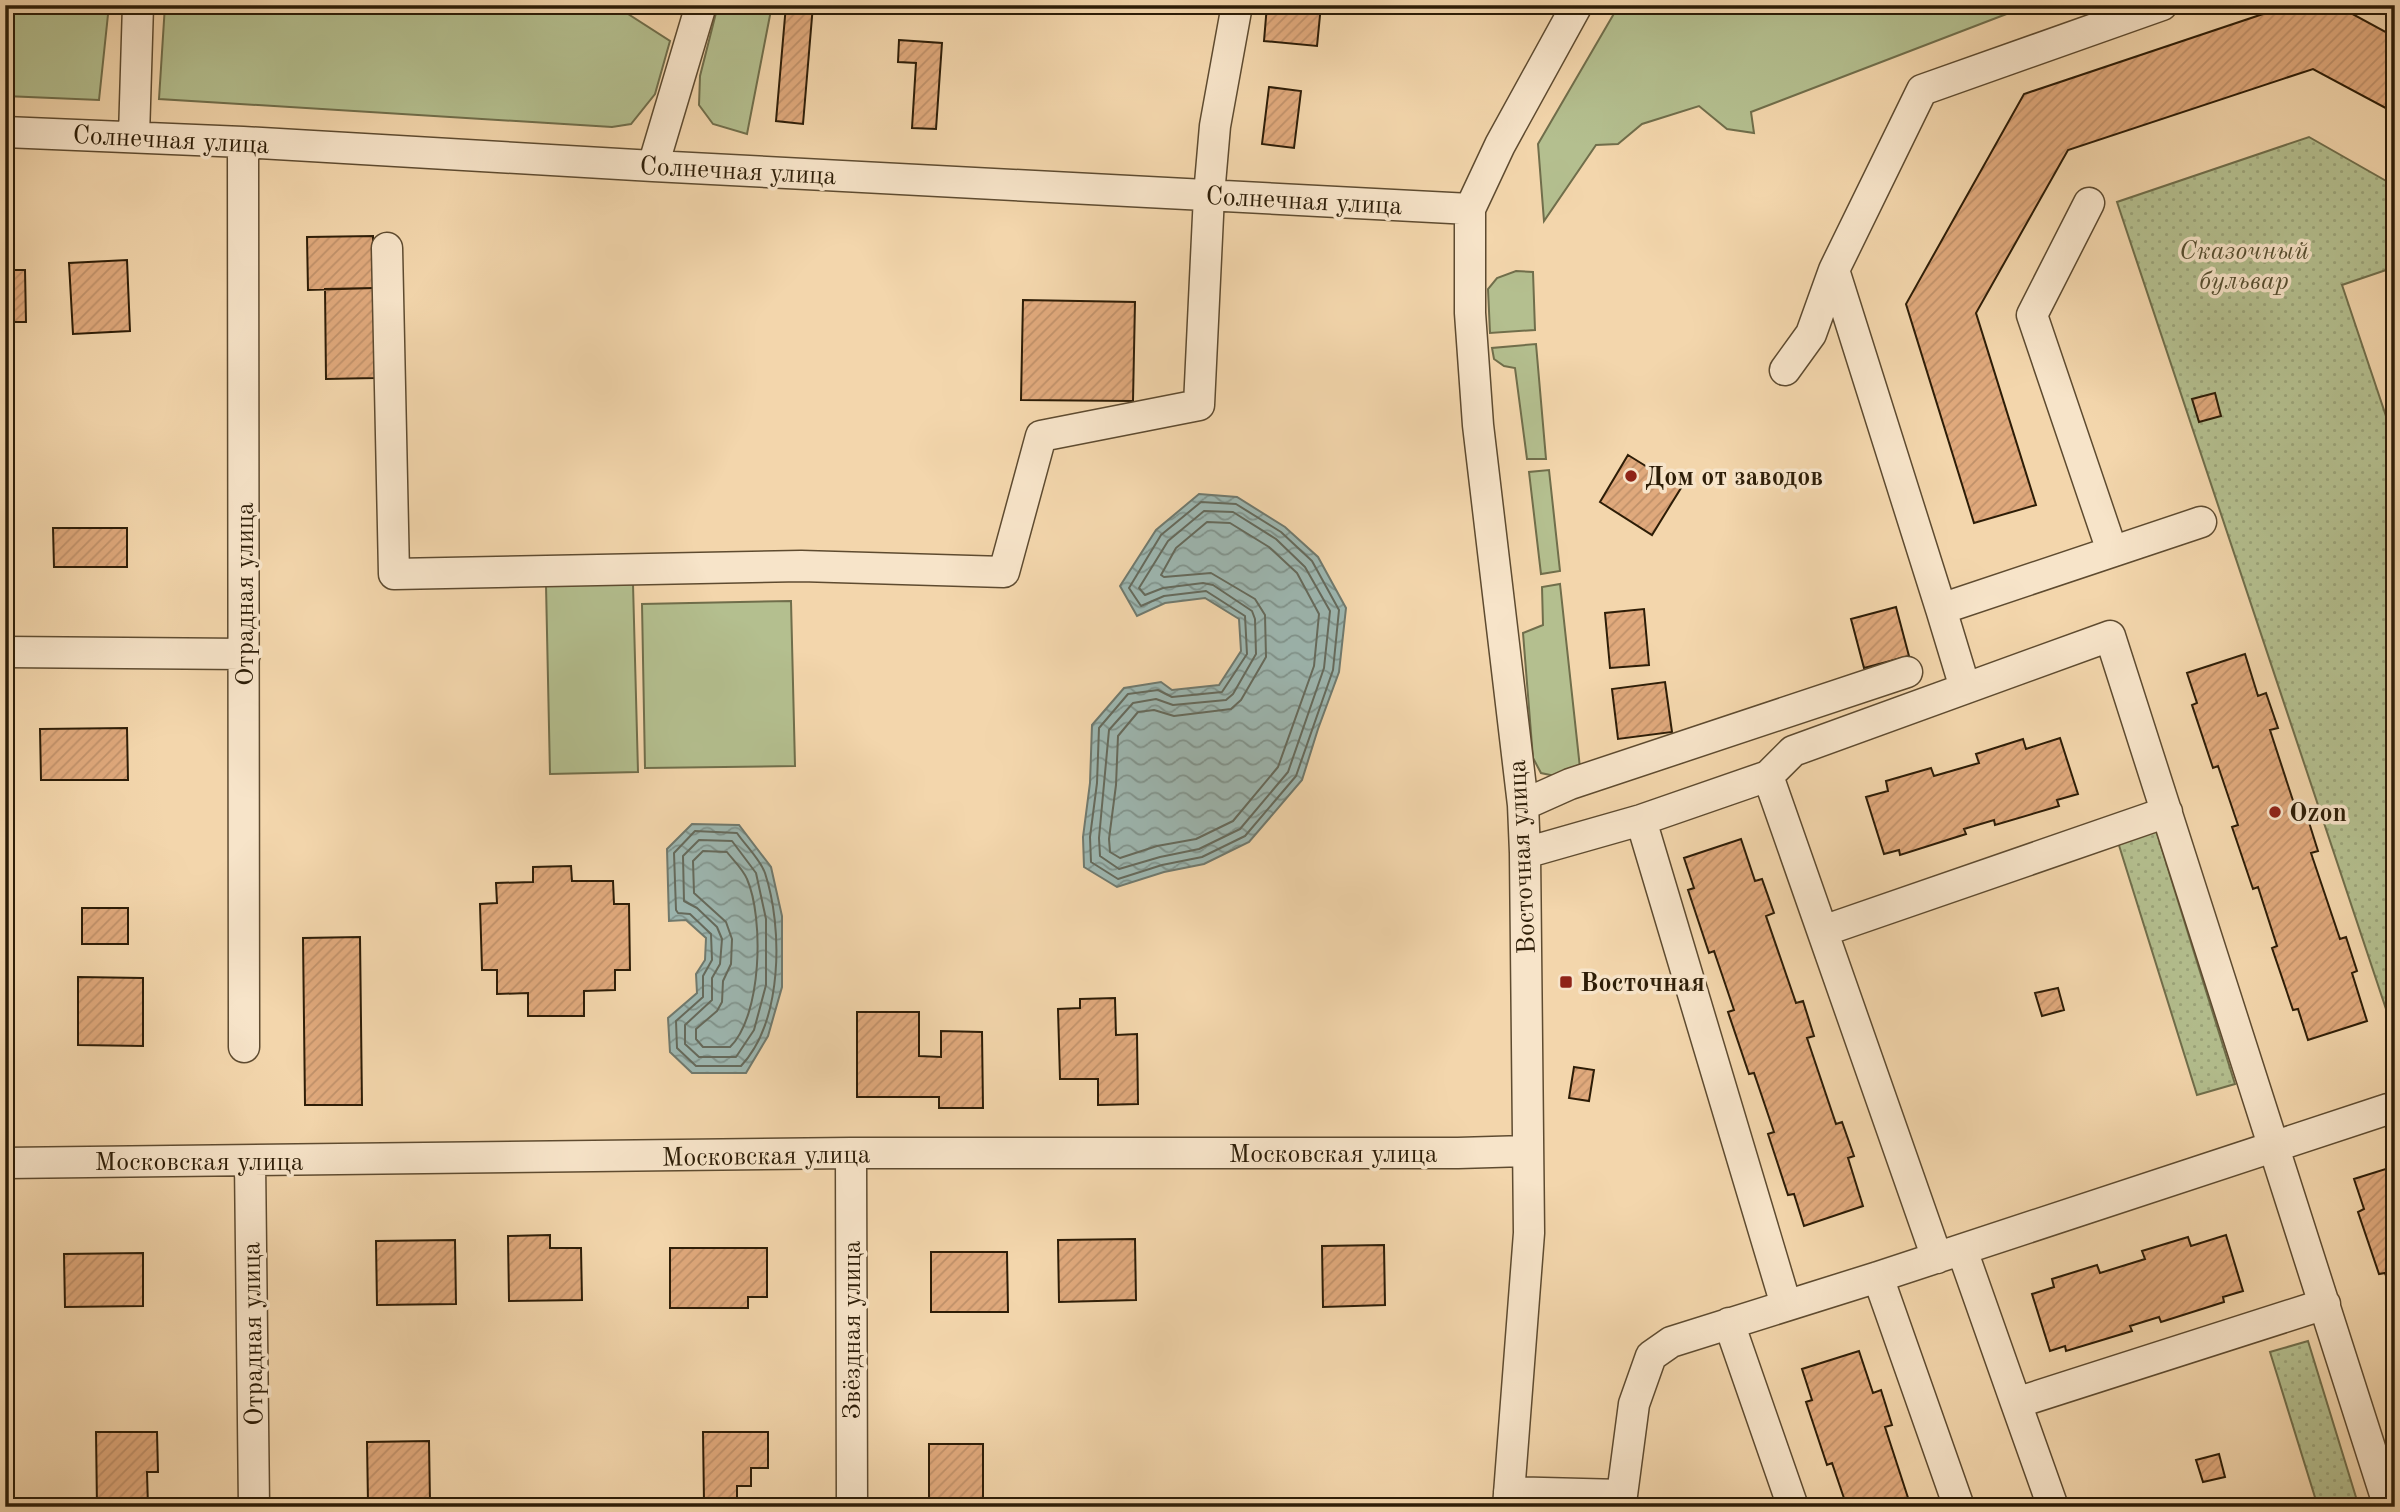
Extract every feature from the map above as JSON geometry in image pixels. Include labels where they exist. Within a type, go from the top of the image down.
[{"type":"street","points":[[134,136],[138,5]]},
{"type":"street","points":[[653,166],[701,5]]},
{"type":"street","points":[[387,248],[394,574],[801,566],[1004,572],[1041,436],[1199,405],[1215,126],[1237,5]]},
{"type":"street","points":[[1470,209],[1500,145],[1577,5]]},
{"type":"street","points":[[1785,370],[1811,334],[1833,270],[1922,90],[2162,5]]},
{"type":"street","name":"Солнечная улица","points":[[5,132],[134,136],[1470,209]]},
{"type":"street","name":"Отрадная улица","points":[[243,142],[244,1047]]},
{"type":"street","points":[[2089,203],[2032,315],[2112,551]]},
{"type":"street","name":"Восточная улица","points":[[1470,209],[1470,313],[1478,425],[1523,806],[1525,853],[1529,1233],[1509,1499]]},
{"type":"street","points":[[1833,270],[1965,688]]},
{"type":"street","points":[[1941,609],[2201,522]]},
{"type":"street","points":[[1525,853],[1640,820],[1768,776],[1793,751],[2110,636],[2389,1507]]},
{"type":"street","points":[[5,652],[244,654]]},
{"type":"street","points":[[1523,806],[1570,784],[1907,672]]},
{"type":"street","points":[[1768,776],[1824,931],[1949,1254],[2016,1403],[2053,1507]]},
{"type":"street","points":[[1824,931],[2167,812]]},
{"type":"street","points":[[1640,820],[1786,1305]]},
{"type":"street","points":[[1509,1499],[1622,1495],[1634,1404],[1651,1356],[1671,1342],[2388,1110]]},
{"type":"street","name":"Московская улица","points":[[5,1163],[851,1153],[1458,1153],[1527,1150]]},
{"type":"street","name":"Звёздная улица","points":[[851,1153],[852,1507]]},
{"type":"street","name":"Отрадная улица","points":[[250,1161],[254,1507]]},
{"type":"street","points":[[1878,1277],[1959,1507]]},
{"type":"street","points":[[2016,1403],[2325,1304]]},
{"type":"street","points":[[1729,1322],[1793,1507]]},
{"type":"green space","points":[[5,5],[109,5],[99,100],[5,96]]},
{"type":"green space","points":[[165,5],[614,5],[670,41],[655,94],[631,124],[612,127],[159,99]]},
{"type":"green space","points":[[718,5],[772,5],[747,134],[713,124],[699,105],[700,76]]},
{"type":"green space","points":[[1619,5],[2030,5],[1751,112],[1754,133],[1727,129],[1699,106],[1642,124],[1618,144],[1596,145],[1544,221],[1538,144]]},
{"type":"green space","name":"Сказочный бульвар","points":[[2309,137],[2395,186],[2395,267],[2342,285],[2395,443],[2395,1036],[2117,202]]},
{"type":"green space","points":[[1516,271],[1533,272],[1535,330],[1490,333],[1488,289],[1497,278]]},
{"type":"green space","points":[[1536,344],[1546,459],[1527,459],[1515,368],[1504,366],[1494,359],[1492,348]]},
{"type":"green space","points":[[1549,470],[1560,571],[1541,574],[1529,472]]},
{"type":"green space","points":[[633,584],[638,772],[550,774],[546,585]]},
{"type":"green space","points":[[1560,584],[1580,768],[1555,776],[1541,773],[1533,758],[1523,633],[1543,625],[1542,587]]},
{"type":"green space","points":[[791,601],[795,766],[645,768],[642,604]]},
{"type":"green space","points":[[2155,827],[2235,1084],[2197,1095],[2117,839]]},
{"type":"green space","points":[[2308,1341],[2359,1507],[2318,1507],[2270,1352]]},
{"type":"water","points":[[1199,494],[1237,497],[1285,527],[1318,557],[1346,608],[1339,672],[1302,780],[1249,842],[1204,864],[1164,872],[1117,887],[1084,867],[1083,837],[1090,783],[1092,725],[1124,688],[1161,682],[1172,690],[1219,685],[1241,651],[1239,619],[1205,598],[1165,603],[1137,616],[1120,586],[1156,530]]},
{"type":"water","points":[[692,824],[739,825],[771,867],[782,916],[782,987],[768,1036],[746,1073],[692,1073],[670,1052],[668,1018],[697,993],[696,974],[705,960],[706,938],[686,920],[669,921],[667,849]]},
{"type":"building","points":[[786,5],[813,5],[803,124],[776,121]]},
{"type":"building","points":[[1267,5],[1321,5],[1317,46],[1264,41]]},
{"type":"building","points":[[2290,5],[2336,5],[2395,37],[2395,113],[2313,69],[2068,150],[1976,313],[2036,505],[1974,523],[1906,304],[2024,94]]},
{"type":"building","points":[[899,40],[942,43],[936,129],[912,128],[916,63],[898,62]]},
{"type":"building","points":[[1269,87],[1301,91],[1294,148],[1262,144]]},
{"type":"building","points":[[373,236],[374,288],[308,290],[307,237]]},
{"type":"building","points":[[127,260],[130,331],[73,334],[69,263]]},
{"type":"building","points":[[5,270],[25,270],[26,322],[5,322]]},
{"type":"building","points":[[374,288],[375,378],[326,379],[325,289]]},
{"type":"building","points":[[1023,300],[1135,302],[1133,401],[1021,400]]},
{"type":"building","points":[[2215,393],[2221,416],[2199,422],[2192,399]]},
{"type":"building","points":[[1628,455],[1681,488],[1652,535],[1600,502]]},
{"type":"building","points":[[53,528],[127,528],[127,567],[54,567]]},
{"type":"building","points":[[1896,607],[1909,656],[1864,668],[1851,619]]},
{"type":"building","points":[[1644,609],[1649,665],[1610,668],[1605,613]]},
{"type":"building","points":[[2245,654],[2258,696],[2266,693],[2278,728],[2270,730],[2299,819],[2307,816],[2318,851],[2311,853],[2340,939],[2346,937],[2357,971],[2352,973],[2367,1021],[2308,1040],[2298,1009],[2293,1010],[2272,948],[2277,946],[2258,887],[2253,889],[2232,827],[2238,825],[2218,766],[2213,768],[2192,705],[2197,703],[2187,673]]},
{"type":"building","points":[[1665,682],[1672,732],[1618,739],[1612,689]]},
{"type":"building","points":[[127,728],[128,780],[41,780],[40,729]]},
{"type":"building","points":[[2060,738],[2078,794],[2057,800],[2059,806],[1995,825],[1994,820],[1964,829],[1966,834],[1900,855],[1899,850],[1884,854],[1866,797],[1888,791],[1886,781],[1931,768],[1934,776],[1979,763],[1976,754],[2023,739],[2026,749]]},
{"type":"building","points":[[1741,839],[1755,881],[1762,879],[1774,913],[1766,916],[1796,1003],[1803,1001],[1814,1036],[1807,1038],[1836,1124],[1842,1122],[1854,1156],[1848,1158],[1863,1206],[1804,1226],[1794,1194],[1788,1195],[1768,1134],[1774,1132],[1754,1073],[1749,1074],[1728,1012],[1734,1010],[1714,951],[1709,953],[1688,890],[1694,888],[1684,858]]},
{"type":"building","points":[[571,866],[572,881],[613,881],[614,904],[629,904],[630,970],[615,970],[615,990],[584,991],[584,1016],[528,1016],[528,993],[497,994],[497,970],[482,970],[480,904],[497,903],[496,883],[533,882],[533,867]]},
{"type":"building","points":[[82,908],[128,908],[128,944],[82,944]]},
{"type":"building","points":[[360,937],[362,1105],[305,1105],[303,938]]},
{"type":"building","points":[[78,977],[143,978],[143,1046],[78,1045]]},
{"type":"building","points":[[2058,988],[2064,1010],[2042,1016],[2035,993]]},
{"type":"building","points":[[1115,998],[1116,1035],[1137,1034],[1138,1104],[1098,1105],[1098,1079],[1060,1079],[1058,1009],[1080,1008],[1080,999]]},
{"type":"building","points":[[857,1012],[919,1012],[919,1056],[941,1057],[941,1031],[982,1032],[983,1108],[939,1108],[939,1097],[857,1097]]},
{"type":"building","points":[[1574,1067],[1594,1070],[1589,1101],[1569,1098]]},
{"type":"building","points":[[2395,1166],[2395,1303],[2385,1273],[2379,1274],[2358,1212],[2364,1209],[2354,1179]]},
{"type":"building","points":[[550,1235],[550,1248],[581,1248],[582,1300],[509,1301],[508,1236]]},
{"type":"building","points":[[2226,1235],[2243,1291],[2223,1297],[2224,1302],[2161,1322],[2159,1317],[2130,1326],[2132,1331],[2066,1351],[2065,1346],[2050,1351],[2032,1294],[2054,1287],[2052,1279],[2097,1265],[2100,1273],[2145,1259],[2142,1251],[2188,1237],[2191,1246]]},
{"type":"building","points":[[1135,1239],[1136,1300],[1059,1302],[1058,1240]]},
{"type":"building","points":[[455,1240],[456,1304],[377,1305],[376,1241]]},
{"type":"building","points":[[1384,1245],[1385,1305],[1323,1307],[1322,1246]]},
{"type":"building","points":[[670,1248],[767,1248],[767,1297],[748,1297],[748,1308],[670,1308]]},
{"type":"building","points":[[931,1252],[1007,1252],[1008,1312],[931,1312]]},
{"type":"building","points":[[143,1253],[143,1306],[65,1307],[64,1254]]},
{"type":"building","points":[[1859,1351],[1873,1393],[1881,1390],[1892,1425],[1885,1427],[1911,1507],[1847,1507],[1832,1463],[1827,1465],[1806,1402],[1812,1400],[1802,1369]]},
{"type":"building","points":[[96,1432],[157,1432],[158,1472],[147,1472],[148,1507],[97,1507]]},
{"type":"building","points":[[703,1432],[768,1432],[768,1468],[751,1468],[751,1486],[737,1486],[737,1502],[704,1502]]},
{"type":"building","points":[[429,1441],[430,1502],[368,1503],[367,1442]]},
{"type":"building","points":[[929,1444],[983,1444],[983,1507],[929,1507]]},
{"type":"building","points":[[2219,1454],[2225,1477],[2203,1482],[2196,1460]]},
{"type":"place","name":"Дом от заводов","points":[[1631,476]]},
{"type":"place","name":"Ozon","points":[[2275,812]]},
{"type":"place","name":"Восточная","points":[[1566,982]]}]
